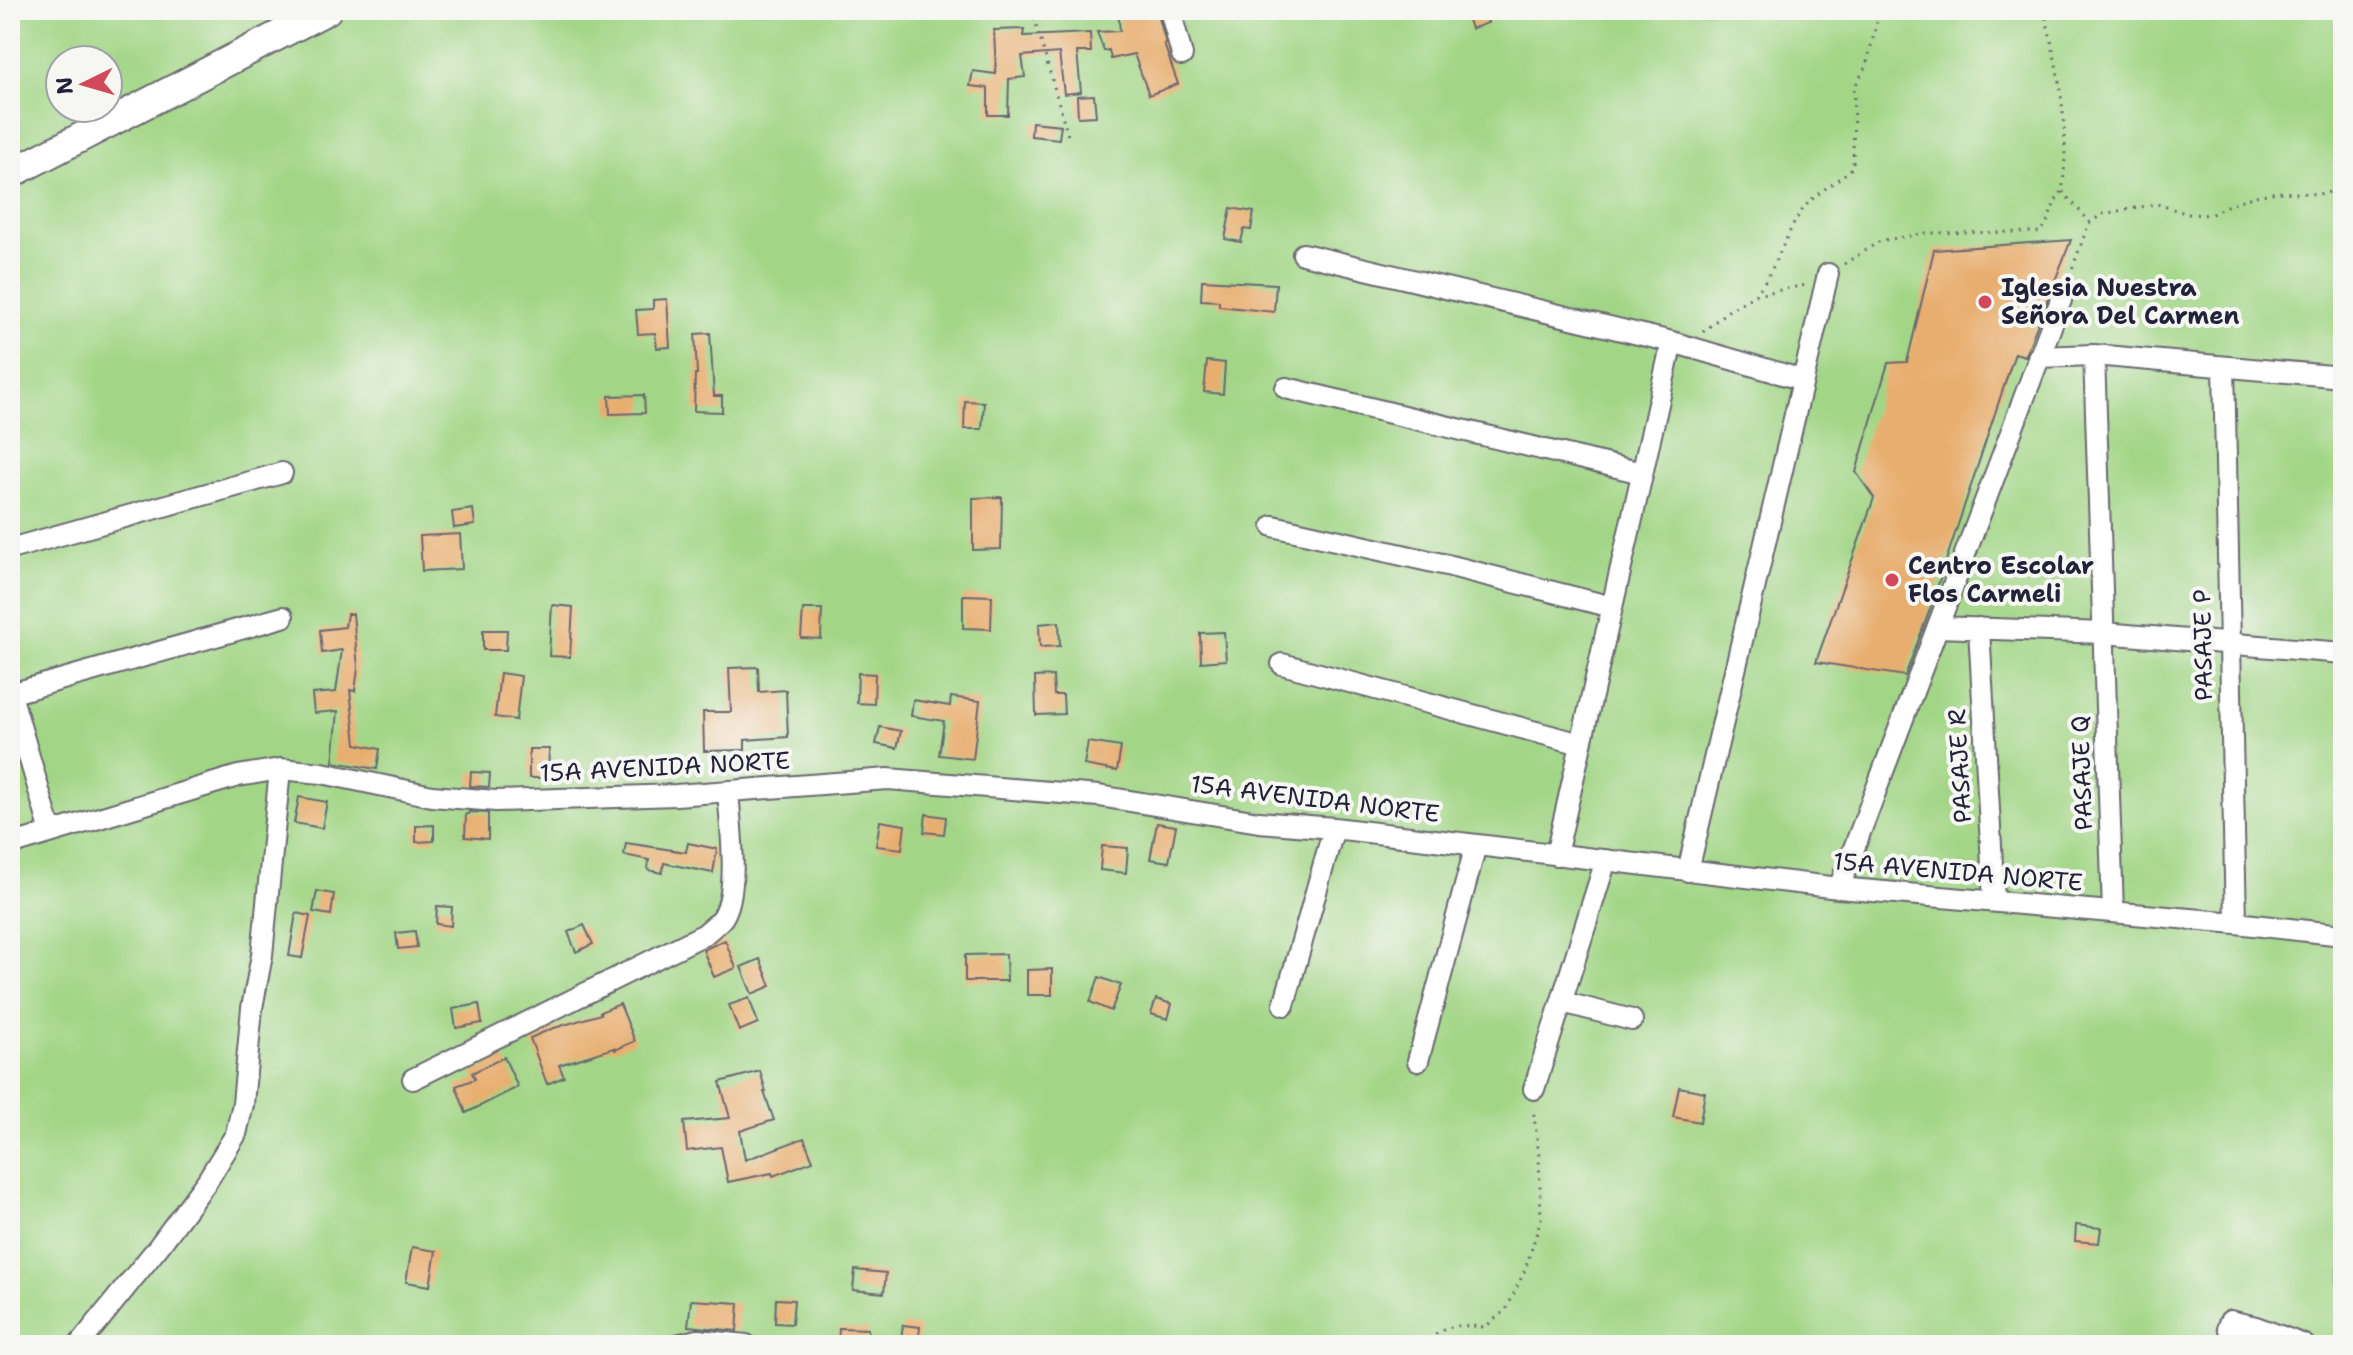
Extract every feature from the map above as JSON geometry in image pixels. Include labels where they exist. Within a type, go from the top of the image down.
[{"type":"main road","points":[[10,174],[285,20],[327,10]]},
{"type":"street","points":[[1170,10],[1182,55]]},
{"type":"street","points":[[1303,254],[1681,344],[1803,380]]},
{"type":"street","points":[[1688,871],[1828,274]]},
{"type":"street","points":[[1839,888],[2061,300]]},
{"type":"street","points":[[1556,855],[1642,473],[1681,344]]},
{"type":"street","points":[[2038,357],[2094,355],[2343,377]]},
{"type":"street","name":"PASAJE Q","points":[[2094,355],[2113,912]]},
{"type":"street","name":"PASAJE P","points":[[2224,367],[2236,923]]},
{"type":"street","points":[[1286,388],[1642,473]]},
{"type":"street","points":[[10,549],[282,473]]},
{"type":"street","points":[[1273,526],[1451,566],[1612,607]]},
{"type":"street","points":[[51,832],[10,693],[283,617]]},
{"type":"street","points":[[1938,627],[2104,633],[2343,653]]},
{"type":"street","name":"PASAJE R","points":[[1979,628],[1994,901]]},
{"type":"street","points":[[1282,664],[1581,744]]},
{"type":"street","points":[[79,1345],[159,1246],[207,1181],[236,1134],[243,1104],[252,1008],[262,955],[280,769]]},
{"type":"street","name":"15A AVENIDA NORTE","points":[[10,845],[238,776],[280,769],[322,773],[432,796],[496,801],[676,795],[888,779],[1099,796],[1259,822],[1334,828],[1839,888],[2343,935]]},
{"type":"street","points":[[413,1079],[705,934],[724,917],[732,891],[733,861],[728,791]]},
{"type":"street","points":[[1284,1005],[1334,828]]},
{"type":"street","points":[[1418,1061],[1476,845]]},
{"type":"street","points":[[1534,1089],[1606,860]]},
{"type":"street","points":[[1562,1002],[1632,1020]]},
{"type":"street","points":[[2241,1345],[2231,1335],[2230,1321],[2304,1345]]},
{"type":"street","points":[[676,1345],[698,1340],[746,1345]]},
{"type":"path","points":[[1032,10],[1069,139]]},
{"type":"path","points":[[1681,344],[1755,295],[1765,283],[1782,244],[1802,210],[1853,167],[1854,88],[1866,66],[1880,10]]},
{"type":"path","points":[[1755,295],[1801,287],[1880,241],[1926,233],[2041,232],[2049,221],[2054,200],[2062,191],[2067,156],[2057,73],[2044,10]]},
{"type":"path","points":[[2061,300],[2090,222],[2103,214],[2157,204],[2188,214],[2210,215],[2244,199],[2277,192],[2318,194],[2343,190]]},
{"type":"path","points":[[2062,191],[2090,222]]},
{"type":"path","points":[[1423,1345],[1440,1329],[1485,1327],[1506,1310],[1525,1270],[1541,1219],[1534,1089]]},
{"type":"green space","points":[[10,10],[2343,10],[2343,1345],[10,1345]]},
{"type":"building","points":[[1118,10],[1157,10],[1164,44],[1178,84],[1149,95],[1134,54],[1111,59],[1109,50],[1104,51],[1097,32],[1120,31]]},
{"type":"building","points":[[1484,10],[1488,23],[1471,29],[1466,13]]},
{"type":"building","points":[[1024,29],[1024,36],[1090,33],[1091,52],[1077,52],[1081,92],[1064,94],[1059,53],[1022,56],[1025,77],[1009,79],[1008,115],[988,115],[988,88],[970,86],[973,71],[996,74],[994,30]]},
{"type":"building","points":[[1094,95],[1096,116],[1078,117],[1077,96]]},
{"type":"building","points":[[1032,122],[1061,125],[1059,139],[1031,136]]},
{"type":"building","points":[[1231,208],[1254,212],[1251,230],[1244,229],[1241,242],[1225,239]]},
{"type":"building","name":"Centro Escolar Flos Carmeli","points":[[2071,240],[2025,356],[2015,353],[1905,676],[1816,662],[1874,498],[1856,472],[1888,363],[1907,362],[1934,250]]},
{"type":"building","points":[[1202,280],[1276,284],[1274,312],[1219,306],[1219,301],[1201,300]]},
{"type":"building","points":[[667,299],[670,347],[657,348],[655,333],[638,334],[636,310],[653,309],[653,300]]},
{"type":"building","points":[[710,333],[714,396],[722,396],[722,412],[694,411],[697,374],[695,334]]},
{"type":"building","points":[[1207,361],[1225,363],[1223,394],[1204,392]]},
{"type":"building","points":[[644,395],[645,413],[610,414],[609,396]]},
{"type":"building","points":[[965,401],[984,402],[982,429],[964,429]]},
{"type":"building","points":[[1002,497],[1001,549],[973,550],[973,498]]},
{"type":"building","points":[[473,509],[475,525],[454,528],[452,512]]},
{"type":"building","points":[[460,534],[462,569],[422,571],[420,536]]},
{"type":"building","points":[[963,595],[992,596],[991,629],[963,628]]},
{"type":"building","points":[[552,605],[573,607],[570,657],[549,656]]},
{"type":"building","points":[[803,609],[822,609],[821,639],[801,638]]},
{"type":"building","points":[[347,614],[353,614],[358,668],[355,691],[350,690],[356,744],[380,749],[377,769],[333,762],[338,711],[314,713],[312,694],[336,692],[342,650],[322,653],[320,630],[345,627]]},
{"type":"building","points":[[1059,622],[1060,646],[1040,647],[1039,624]]},
{"type":"building","points":[[483,630],[507,630],[506,650],[483,650]]},
{"type":"building","points":[[1224,632],[1226,660],[1201,662],[1200,633]]},
{"type":"building","points":[[758,667],[759,692],[786,690],[788,737],[745,740],[745,750],[704,751],[703,712],[731,712],[729,668]]},
{"type":"building","points":[[500,673],[521,676],[516,720],[495,717]]},
{"type":"building","points":[[858,673],[875,674],[874,704],[857,703]]},
{"type":"building","points":[[1053,676],[1054,695],[1063,695],[1064,714],[1036,715],[1035,677]]},
{"type":"building","points":[[951,697],[980,701],[973,759],[939,755],[944,721],[911,716],[913,700],[950,706]]},
{"type":"building","points":[[880,727],[901,731],[897,748],[876,744]]},
{"type":"building","points":[[1088,742],[1121,747],[1117,771],[1084,765]]},
{"type":"building","points":[[529,749],[549,749],[548,778],[529,778]]},
{"type":"building","points":[[471,772],[490,773],[489,787],[470,786]]},
{"type":"building","points":[[299,797],[327,802],[322,828],[294,823]]},
{"type":"building","points":[[488,813],[488,839],[465,837],[466,814]]},
{"type":"building","points":[[926,814],[946,817],[944,834],[924,832]]},
{"type":"building","points":[[880,821],[905,825],[902,849],[876,846]]},
{"type":"building","points":[[1157,823],[1176,826],[1169,862],[1150,859]]},
{"type":"building","points":[[434,825],[434,841],[416,842],[416,826]]},
{"type":"building","points":[[626,843],[686,852],[688,843],[717,849],[713,873],[664,863],[662,873],[648,870],[649,860],[624,855]]},
{"type":"building","points":[[1102,846],[1128,848],[1126,873],[1100,870]]},
{"type":"building","points":[[317,891],[334,894],[331,915],[313,912]]},
{"type":"building","points":[[437,906],[452,907],[451,926],[436,924]]},
{"type":"building","points":[[296,913],[310,916],[302,958],[289,956]]},
{"type":"building","points":[[584,925],[593,944],[576,952],[568,932]]},
{"type":"building","points":[[415,931],[417,947],[398,949],[396,933]]},
{"type":"building","points":[[725,940],[736,968],[714,977],[703,950]]},
{"type":"building","points":[[1006,954],[1007,981],[965,981],[965,955]]},
{"type":"building","points":[[760,959],[771,986],[752,994],[741,967]]},
{"type":"building","points":[[1052,969],[1052,995],[1027,995],[1027,970]]},
{"type":"building","points":[[1099,977],[1121,985],[1111,1011],[1090,1002]]},
{"type":"building","points":[[749,998],[758,1023],[739,1031],[729,1005]]},
{"type":"building","points":[[1156,999],[1172,1004],[1168,1019],[1151,1014]]},
{"type":"building","points":[[479,1004],[482,1023],[456,1028],[453,1009]]},
{"type":"building","points":[[620,1004],[635,1041],[615,1050],[559,1065],[564,1077],[547,1084],[530,1038],[601,1014]]},
{"type":"building","points":[[504,1057],[518,1087],[466,1113],[456,1086],[475,1079],[472,1073]]},
{"type":"building","points":[[760,1071],[774,1120],[740,1131],[745,1160],[804,1138],[813,1161],[773,1176],[772,1173],[728,1182],[721,1147],[687,1151],[684,1122],[730,1118],[720,1082]]},
{"type":"building","points":[[1679,1087],[1705,1092],[1700,1122],[1673,1117]]},
{"type":"building","points":[[2076,1225],[2101,1228],[2099,1243],[2075,1241]]},
{"type":"building","points":[[412,1247],[436,1251],[430,1286],[406,1282]]},
{"type":"building","points":[[855,1270],[886,1273],[884,1293],[853,1290]]},
{"type":"building","points":[[776,1299],[794,1300],[792,1324],[775,1323]]},
{"type":"building","points":[[691,1300],[739,1303],[737,1331],[688,1326]]},
{"type":"building","points":[[903,1325],[920,1327],[918,1345],[900,1345]]},
{"type":"building","points":[[839,1328],[868,1329],[867,1345],[838,1345]]},
{"type":"place","name":"Iglesia Nuestra Señora Del Carmen","points":[[1985,302]]},
{"type":"place","name":"Centro Escolar Flos Carmeli","points":[[1892,580]]}]
